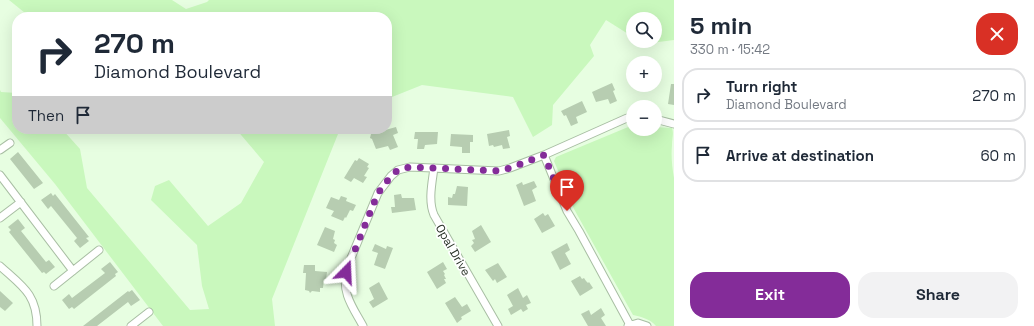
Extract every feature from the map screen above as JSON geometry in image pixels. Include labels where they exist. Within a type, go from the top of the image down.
[{"type":"street","points":[[363,326],[351,305],[344,284],[346,270],[378,193],[391,176],[398,170],[410,167],[499,171],[544,155],[626,118]]},
{"type":"street","points":[[662,121],[674,124]]},
{"type":"street","points":[[0,150],[10,143]]},
{"type":"street","points":[[544,155],[567,211],[629,325],[638,323],[647,326]]},
{"type":"street","name":"Opal Drive","points":[[434,168],[431,209],[498,326]]},
{"type":"street","points":[[0,175],[73,271]]},
{"type":"street","points":[[0,218],[21,202]]},
{"type":"street","points":[[54,286],[99,250]]},
{"type":"street","points":[[0,266],[22,285],[32,298],[37,318],[37,326]]},
{"type":"street","points":[[131,326],[149,312]]},
{"type":"green space","points":[[9,0],[172,0],[186,9],[209,0],[674,0],[674,40],[662,42],[662,12],[626,12],[626,33],[606,20],[590,45],[594,56],[553,105],[552,125],[533,137],[513,97],[422,85],[392,97],[392,12],[24,12]]},
{"type":"green space","points":[[0,90],[1,92],[12,93],[12,132],[0,118]]},
{"type":"green space","points":[[662,127],[672,128],[672,166],[674,178],[674,326],[656,326],[648,320],[633,315],[574,209],[554,161],[556,157],[626,128],[626,136],[662,136]]},
{"type":"green space","points":[[13,134],[66,134],[80,149],[87,188],[190,310],[209,309],[202,286],[197,245],[151,200],[155,186],[169,180],[208,226],[241,203],[264,162],[240,134],[338,134],[272,299],[275,326],[163,326],[55,184]]},
{"type":"building","points":[[612,83],[617,101],[610,104],[608,99],[596,102],[592,92]]},
{"type":"building","points":[[671,84],[674,84],[674,105],[668,104]]},
{"type":"building","points":[[582,101],[587,112],[576,117],[578,123],[571,126],[566,115],[564,116],[561,111]]},
{"type":"building","points":[[396,127],[398,133],[393,135],[398,147],[390,150],[388,146],[376,149],[372,139],[370,138],[371,134],[392,134],[392,128]]},
{"type":"building","points":[[509,130],[510,136],[507,137],[510,148],[503,149],[502,145],[494,147],[493,145],[489,146],[487,134]]},
{"type":"building","points":[[415,132],[438,132],[437,144],[425,145],[424,149],[417,149],[418,139],[414,139]]},
{"type":"building","points":[[451,134],[473,135],[473,142],[470,142],[470,153],[462,153],[462,147],[450,146]]},
{"type":"building","points":[[18,152],[43,183],[34,189],[10,159]]},
{"type":"building","points":[[359,158],[369,164],[367,167],[369,168],[364,176],[367,177],[363,183],[354,178],[351,182],[344,178],[355,160],[357,161]]},
{"type":"building","points":[[534,181],[537,187],[532,190],[536,201],[524,206],[516,185],[522,182],[523,185]]},
{"type":"building","points":[[457,186],[468,187],[467,206],[448,205],[448,197],[452,198],[453,194],[455,194]]},
{"type":"building","points":[[51,193],[53,196],[55,194],[89,237],[86,238],[89,241],[80,248],[74,241],[77,238],[51,206],[48,209],[41,200]]},
{"type":"building","points":[[401,194],[402,198],[414,198],[416,210],[392,213],[391,207],[395,207],[394,195]]},
{"type":"building","points":[[341,196],[347,198],[346,201],[356,205],[353,211],[350,210],[343,221],[331,216],[334,211],[326,208],[331,197],[339,200]]},
{"type":"building","points":[[543,213],[545,216],[548,214],[555,226],[542,233],[534,219]]},
{"type":"building","points":[[18,219],[25,228],[21,231],[46,262],[49,260],[55,267],[46,274],[44,272],[42,273],[9,232],[11,230],[8,227]]},
{"type":"building","points":[[481,225],[491,242],[475,252],[471,246],[474,243],[472,240],[475,239],[472,231]]},
{"type":"building","points":[[325,227],[335,231],[333,239],[335,240],[334,243],[337,245],[334,252],[317,245]]},
{"type":"building","points":[[567,243],[570,250],[565,253],[571,264],[560,270],[551,252]]},
{"type":"building","points":[[375,244],[386,249],[387,246],[393,248],[385,269],[374,265],[378,253],[372,251]]},
{"type":"building","points":[[110,262],[118,272],[115,274],[116,276],[74,309],[72,307],[69,309],[62,300],[69,294],[72,298],[105,273],[101,269]]},
{"type":"building","points":[[443,262],[447,269],[443,271],[445,274],[446,279],[444,279],[446,283],[437,289],[427,272]]},
{"type":"building","points":[[498,263],[507,277],[497,283],[495,279],[493,281],[485,270]]},
{"type":"building","points":[[304,265],[315,265],[315,271],[327,272],[326,279],[324,279],[323,288],[320,288],[320,292],[312,291],[310,293],[309,291],[305,290],[306,273],[303,273]]},
{"type":"building","points":[[580,276],[588,283],[589,282],[593,288],[580,296],[571,281]]},
{"type":"building","points":[[379,282],[388,299],[373,308],[369,302],[374,299],[369,288]]},
{"type":"building","points":[[518,288],[523,298],[527,295],[531,303],[526,305],[528,309],[523,312],[521,309],[511,315],[508,309],[513,306],[507,295]]},
{"type":"building","points":[[132,290],[140,300],[131,306],[128,302],[97,326],[83,326],[128,291],[129,292]]},
{"type":"building","points":[[0,291],[13,303],[5,311],[0,307]]},
{"type":"building","points":[[455,297],[462,307],[467,304],[471,311],[461,317],[462,319],[457,323],[445,303]]},
{"type":"building","points":[[601,308],[605,315],[601,318],[606,326],[588,326],[581,314],[589,310],[591,315]]},
{"type":"route","points":[[346,272],[378,193],[384,184],[398,170],[410,167],[499,171],[544,155],[567,211]]}]
